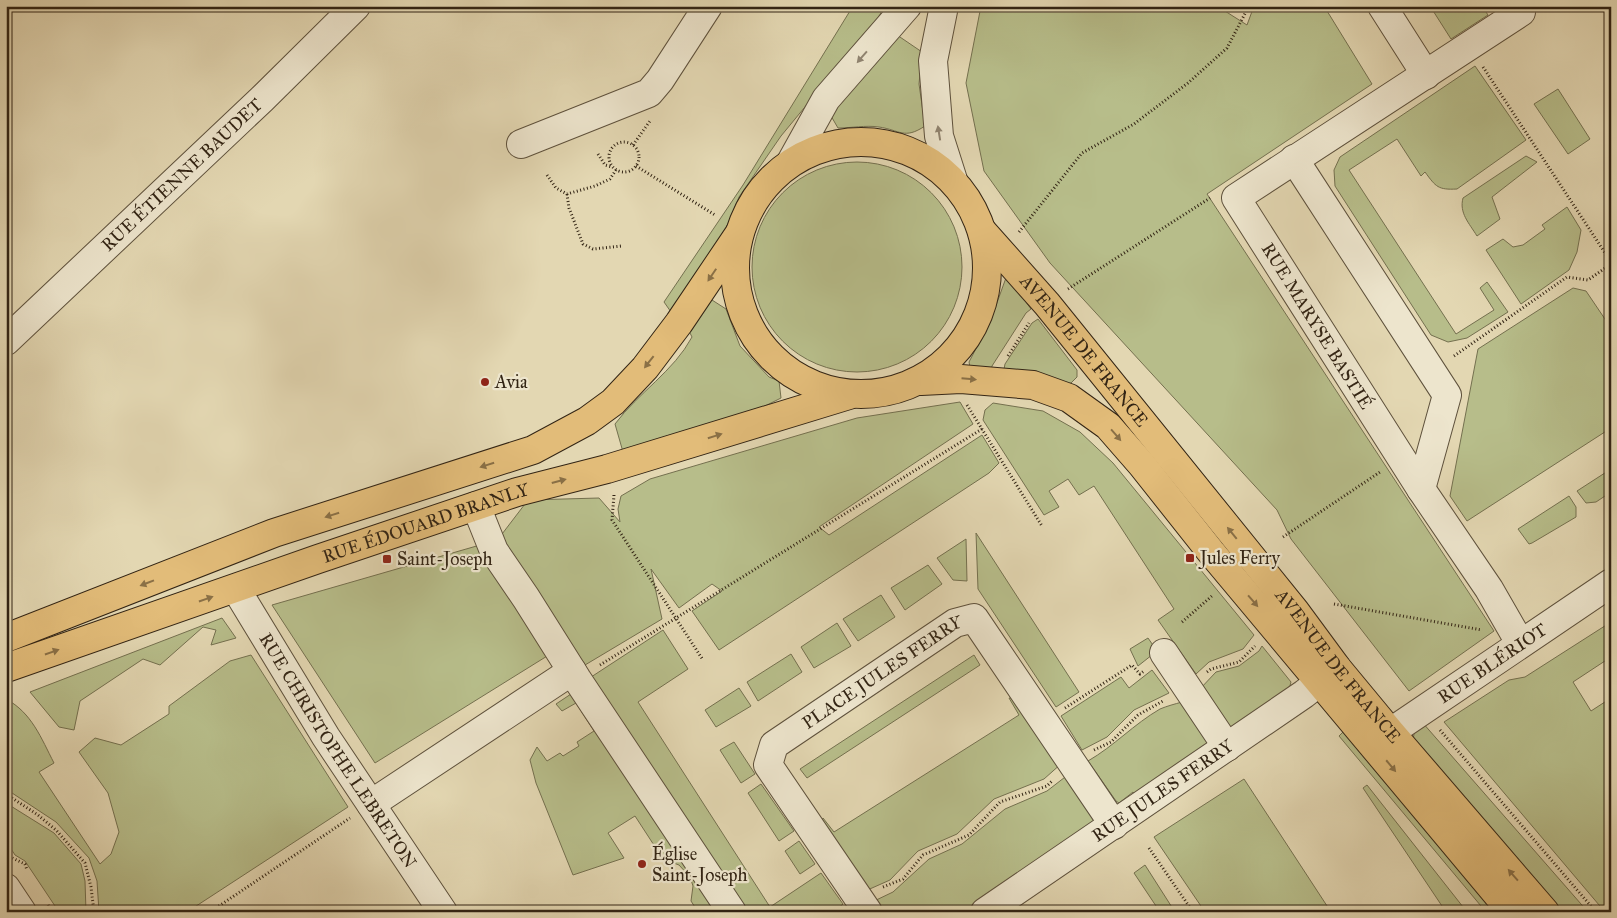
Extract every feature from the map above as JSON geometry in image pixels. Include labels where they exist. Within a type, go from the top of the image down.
[{"type":"main road","points":[[875,142],[917,154],[953,180],[971,204],[983,232],[988,274],[979,317],[955,354],[921,381],[886,393],[850,395],[807,384],[771,358],[746,322],[734,278],[739,234],[758,193],[791,162],[832,144],[875,142]]},
{"type":"main road","name":"AVENUE DE FRANCE","points":[[983,232],[1065,328],[1296,612],[1329,675]]},
{"type":"main road","name":"RUE ÉDOUARD BRANLY","points":[[6,638],[274,533],[533,450],[587,421],[613,402],[645,368],[679,323],[739,234]]},
{"type":"main road","name":"AVENUE DE FRANCE","points":[[921,381],[961,379],[1033,385],[1069,398],[1108,426],[1329,675],[1381,738],[1512,912]]},
{"type":"main road","name":"RUE ÉDOUARD BRANLY","points":[[6,668],[517,492],[607,469],[850,395]]},
{"type":"main road","name":"AVENUE DE FRANCE","points":[[1381,738],[1545,912]]},
{"type":"street","name":"RUE ÉTIENNE BAUDET","points":[[6,341],[356,6]]},
{"type":"street","points":[[521,144],[649,93],[660,80],[708,6]]},
{"type":"street","points":[[944,6],[933,61],[939,136],[953,180]]},
{"type":"street","points":[[1382,6],[1426,75]]},
{"type":"street","name":"RUE MARYSE BASTIÉ","points":[[1520,643],[1489,589],[1421,490],[1236,198],[1521,12]]},
{"type":"street","points":[[791,162],[826,99],[901,14]]},
{"type":"street","points":[[1294,159],[1447,395],[1421,490]]},
{"type":"street","points":[[476,506],[494,551],[732,912]]},
{"type":"street","name":"RUE BLÉRIOT","points":[[1381,738],[1520,643],[1611,584]]},
{"type":"street","name":"RUE CHRISTOPHE LEBRETON","points":[[236,589],[326,737],[441,911]]},
{"type":"street","name":"PLACE JULES FERRY","points":[[873,900],[768,765],[774,745],[955,623],[974,618],[1114,825]]},
{"type":"street","points":[[1155,661],[1228,747]]},
{"type":"street","points":[[371,804],[575,675]]},
{"type":"street","name":"RUE JULES FERRY","points":[[985,912],[1228,747],[1329,675]]},
{"type":"street","points":[[6,888],[22,912]]},
{"type":"path","points":[[1019,232],[1082,153],[1134,124],[1188,82],[1227,48],[1249,6]]},
{"type":"path","points":[[1453,356],[1567,277],[1588,280],[1611,263],[1479,60]]},
{"type":"path","points":[[598,154],[605,165],[626,172],[636,166],[638,159],[636,149],[633,146],[624,142],[619,143],[612,149],[609,158],[615,168]]},
{"type":"path","points":[[636,166],[714,215]]},
{"type":"path","points":[[547,175],[556,188],[567,194],[595,186],[610,179],[615,168]]},
{"type":"path","points":[[567,194],[569,208],[583,244],[593,249],[622,246]]},
{"type":"path","points":[[1068,289],[1214,195]]},
{"type":"path","points":[[1004,361],[1030,321]]},
{"type":"path","points":[[965,401],[1042,526]]},
{"type":"path","points":[[575,675],[676,618],[982,429]]},
{"type":"path","points":[[1283,537],[1382,471]]},
{"type":"path","points":[[614,493],[612,520],[703,660]]},
{"type":"path","points":[[1182,622],[1215,593]]},
{"type":"path","points":[[1334,604],[1485,630]]},
{"type":"path","points":[[1205,673],[1211,669],[1239,662],[1256,645]]},
{"type":"path","points":[[1063,710],[1132,665],[1140,674],[1155,661]]},
{"type":"path","points":[[1089,752],[1111,742],[1138,714],[1166,699]]},
{"type":"path","points":[[1437,726],[1596,912]]},
{"type":"path","points":[[873,900],[903,879],[923,856],[969,835],[1000,802],[1047,786],[1054,780]]},
{"type":"path","points":[[6,794],[38,815],[56,830],[85,863],[91,886],[94,912]]},
{"type":"path","points":[[210,912],[371,804]]},
{"type":"path","points":[[1149,848],[1193,912]]},
{"type":"green space","points":[[853,6],[878,6],[881,13],[781,136],[739,197],[712,263],[671,312],[664,302],[743,185]]},
{"type":"green space","points":[[981,6],[1217,6],[1247,25],[1254,6],[1324,6],[1372,84],[1207,194],[1494,631],[1409,691],[1291,539],[1277,510],[1050,263],[984,171],[966,83]]},
{"type":"green space","points":[[1430,6],[1482,6],[1488,15],[1451,39]]},
{"type":"green space","points":[[897,35],[922,52],[919,84],[925,126],[907,133],[874,126],[838,128],[831,116],[829,105]]},
{"type":"green space","points":[[1475,66],[1526,140],[1457,189],[1441,188],[1425,172],[1421,176],[1397,139],[1349,170],[1456,334],[1494,310],[1480,288],[1487,282],[1508,312],[1467,338],[1448,342],[1431,335],[1335,186],[1334,170],[1340,157]]},
{"type":"green space","points":[[1558,89],[1590,139],[1568,154],[1534,104]]},
{"type":"green space","points":[[1526,156],[1537,162],[1492,197],[1500,219],[1477,236],[1462,208],[1463,198]]},
{"type":"green space","points":[[847,162],[867,162],[887,166],[907,174],[924,186],[938,200],[950,217],[958,237],[962,267],[958,297],[950,317],[938,334],[924,348],[907,360],[887,368],[867,372],[847,372],[827,368],[807,360],[790,348],[776,334],[764,317],[756,297],[752,277],[752,257],[756,237],[764,217],[776,200],[790,186],[807,174],[827,166]]},
{"type":"green space","points":[[1567,207],[1581,230],[1577,252],[1569,270],[1521,304],[1486,250],[1503,239],[1513,247],[1523,245],[1545,229],[1542,225]]},
{"type":"green space","points":[[1007,275],[1031,309],[1026,313],[992,366],[991,371],[970,367],[969,362],[990,322]]},
{"type":"green space","points":[[1573,288],[1586,291],[1611,328],[1611,428],[1467,521],[1450,496],[1478,349]]},
{"type":"green space","points":[[712,300],[726,309],[740,346],[769,377],[779,381],[781,398],[765,406],[623,452],[615,424],[634,402],[676,361],[692,337],[685,323],[702,301]]},
{"type":"green space","points":[[1038,319],[1077,370],[1077,377],[1071,383],[1066,384],[1004,369],[1005,364],[1032,323]]},
{"type":"green space","points":[[960,402],[973,424],[819,527],[829,535],[982,435],[999,463],[989,473],[719,650],[692,611],[722,591],[712,584],[679,608],[651,569],[662,619],[580,668],[499,538],[528,500],[599,498],[620,522],[618,509],[621,496],[650,479],[857,418]]},
{"type":"green space","points":[[993,403],[1043,411],[1080,432],[1113,463],[1254,635],[1243,649],[1209,662],[1196,674],[1158,620],[1174,609],[1094,486],[1079,495],[1068,479],[1049,491],[1059,507],[1044,515],[983,420],[985,410]]},
{"type":"green space","points":[[1611,469],[1611,492],[1596,502],[1586,503],[1577,491]]},
{"type":"green space","points":[[1569,496],[1576,507],[1576,517],[1529,544],[1518,529]]},
{"type":"green space","points":[[976,533],[1079,692],[1056,707],[978,589]]},
{"type":"green space","points":[[966,539],[967,581],[953,580],[937,558]]},
{"type":"green space","points":[[487,543],[552,653],[375,763],[272,605]]},
{"type":"green space","points":[[928,565],[942,584],[905,610],[891,588]]},
{"type":"green space","points":[[881,595],[895,617],[858,641],[843,619]]},
{"type":"green space","points":[[222,618],[236,638],[211,645],[216,630],[203,627],[160,665],[143,659],[80,701],[74,730],[59,727],[30,692]]},
{"type":"green space","points":[[1611,622],[1611,657],[1573,682],[1591,711],[1611,698],[1611,908],[1609,912],[1605,912],[1444,722],[1509,680],[1525,677]]},
{"type":"green space","points":[[837,623],[851,646],[814,668],[801,647]]},
{"type":"green space","points":[[663,630],[688,669],[638,702],[770,907],[821,873],[843,904],[834,912],[735,912],[585,681]]},
{"type":"green space","points":[[1148,638],[1157,651],[1138,666],[1130,649]]},
{"type":"green space","points":[[1262,646],[1291,682],[1288,693],[1227,733],[1199,690],[1216,672],[1239,666],[1259,651]]},
{"type":"green space","points":[[791,654],[802,672],[758,701],[747,682]]},
{"type":"green space","points":[[251,655],[348,807],[187,912],[99,912],[97,881],[89,858],[56,822],[6,789],[6,699],[23,711],[40,735],[54,763],[39,772],[100,864],[111,854],[119,832],[108,793],[79,752],[95,738],[121,745],[169,714],[169,706],[230,661]]},
{"type":"green space","points":[[974,655],[980,665],[807,778],[800,769]]},
{"type":"green space","points":[[1152,670],[1169,693],[1134,710],[1107,737],[1082,750],[1061,716],[1121,677],[1129,688]]},
{"type":"green space","points":[[739,688],[751,706],[716,727],[705,710]]},
{"type":"green space","points":[[577,690],[724,912],[698,912],[691,901],[693,886],[690,877],[679,865],[663,859],[635,816],[608,833],[624,858],[573,875],[536,783],[530,760],[537,747],[547,761],[560,753],[563,756],[579,746],[577,742],[594,731],[576,703],[562,711],[556,704]]},
{"type":"green space","points":[[1009,698],[1014,698],[1062,763],[1044,779],[994,799],[957,834],[918,851],[890,880],[863,892],[819,826],[823,818],[834,832],[1019,715]]},
{"type":"green space","points":[[1182,702],[1206,738],[1207,747],[1138,798],[1133,792],[1119,803],[1088,761],[1160,709]]},
{"type":"green space","points":[[1422,722],[1588,912],[1554,912],[1415,748],[1414,734]]},
{"type":"green space","points":[[1347,728],[1498,912],[1486,912],[1339,736]]},
{"type":"green space","points":[[734,742],[755,774],[741,783],[720,750]]},
{"type":"green space","points":[[1069,774],[1097,817],[1092,828],[964,912],[876,912],[870,903],[893,892],[929,859],[962,844],[1005,809],[1047,791]]},
{"type":"green space","points":[[1244,779],[1331,912],[1205,912],[1154,837]]},
{"type":"green space","points":[[761,784],[794,831],[779,841],[748,793]]},
{"type":"green space","points":[[1367,785],[1467,912],[1446,912],[1363,788]]},
{"type":"green space","points":[[6,803],[54,833],[81,864],[85,881],[86,912],[59,912],[25,861],[15,855],[6,841]]},
{"type":"green space","points":[[799,841],[815,864],[800,874],[785,851]]},
{"type":"green space","points":[[1145,865],[1175,912],[1160,912],[1134,873]]},
{"type":"place","name":"Avia","points":[[485,382]]},
{"type":"place","name":"Jules Ferry","points":[[1190,558]]},
{"type":"place","name":"Saint-Joseph","points":[[387,559]]},
{"type":"place","name":"Église Saint-Joseph","points":[[642,864]]}]
